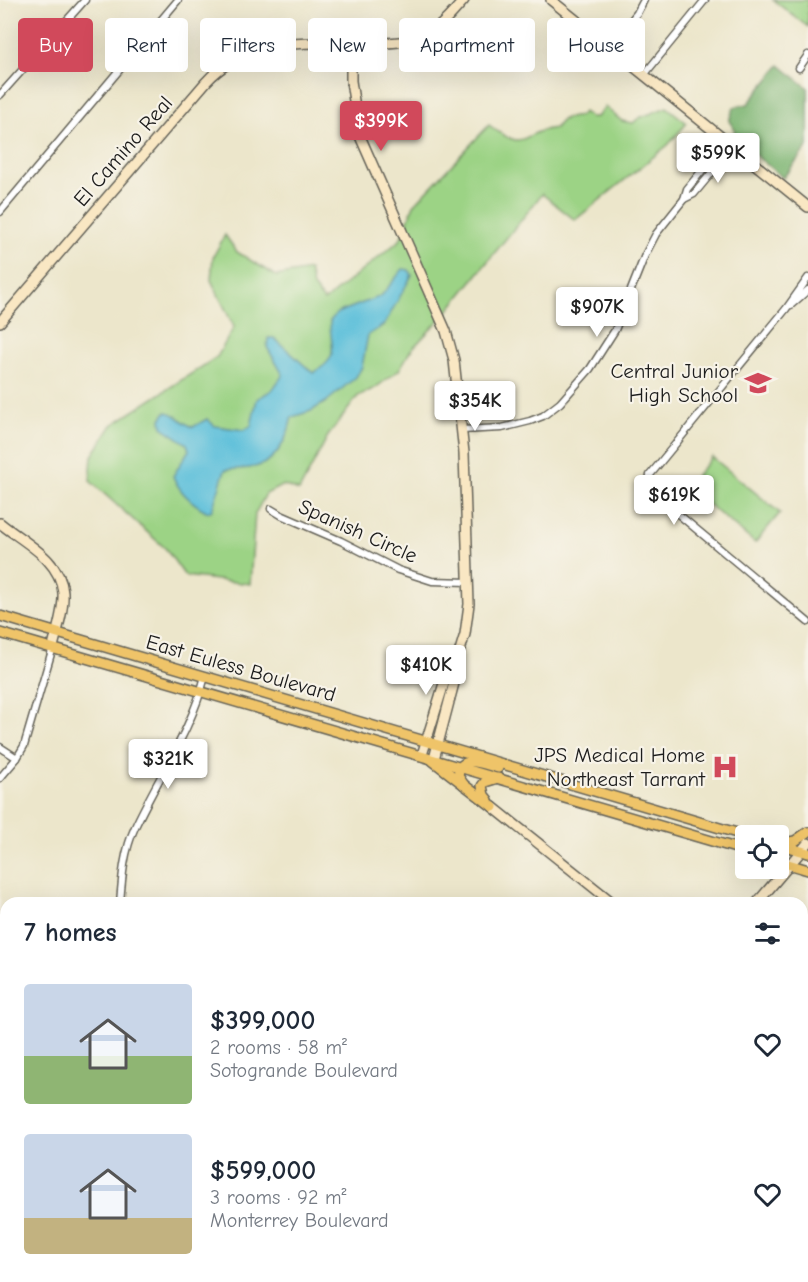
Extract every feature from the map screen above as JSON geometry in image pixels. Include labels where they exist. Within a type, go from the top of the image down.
[{"type":"main road","name":"East Euless Boulevard","points":[[0,616],[735,832]]},
{"type":"main road","name":"East Euless Boulevard","points":[[0,633],[735,848]]},
{"type":"main road","points":[[428,757],[493,807]]},
{"type":"main road","points":[[464,785],[458,776],[460,767],[468,762],[474,761],[512,771],[532,772]]},
{"type":"main road","points":[[493,807],[483,795],[482,786],[485,782],[498,778]]},
{"type":"main road","points":[[619,814],[623,799]]},
{"type":"main road","points":[[789,842],[795,841],[808,832]]},
{"type":"main road","points":[[789,864],[808,870]]},
{"type":"street","points":[[0,95],[85,0]]},
{"type":"street","points":[[0,212],[178,0]]},
{"type":"street","name":"El Camino Real","points":[[387,42],[399,42],[427,35],[442,26],[464,0]]},
{"type":"street","points":[[633,18],[644,0]]},
{"type":"street","points":[[644,75],[705,0]]},
{"type":"street","points":[[556,1],[576,18]]},
{"type":"street","name":"El Camino Real","points":[[0,322],[206,82],[221,68],[237,57],[257,50],[308,44]]},
{"type":"street","points":[[799,68],[808,55]]},
{"type":"street","points":[[351,72],[359,134],[438,309],[451,346],[458,391],[469,604],[465,634],[455,666],[454,683],[438,744],[428,757]]},
{"type":"street","points":[[640,72],[808,207]]},
{"type":"street","points":[[461,430],[502,428],[530,421],[543,416],[560,403],[604,349],[615,330],[645,255],[656,234],[684,199],[694,194],[729,144]]},
{"type":"street","points":[[808,278],[786,309],[650,475],[648,486],[654,494],[808,622]]},
{"type":"street","points":[[786,309],[808,290]]},
{"type":"street","name":"Spanish Circle","points":[[271,509],[281,516],[341,541],[398,570],[432,581],[468,582]]},
{"type":"street","points":[[0,523],[48,560],[56,571],[63,593],[53,647],[24,746],[0,778]]},
{"type":"street","points":[[428,757],[427,741],[445,680],[455,666]]},
{"type":"street","points":[[120,897],[123,864],[135,828],[171,761],[201,691],[205,676]]},
{"type":"street","points":[[0,747],[17,758]]},
{"type":"street","points":[[493,807],[606,897]]},
{"type":"street","points":[[801,851],[808,832]]},
{"type":"street","points":[[789,864],[808,843]]},
{"type":"street","points":[[762,897],[777,879]]},
{"type":"green space","points":[[773,0],[808,0],[808,27]]},
{"type":"green space","points":[[780,65],[808,88],[808,146],[783,178],[732,136],[735,130],[729,121],[734,107],[748,104]]},
{"type":"green space","points":[[605,107],[622,121],[633,123],[639,118],[667,107],[687,123],[668,145],[575,220],[542,194],[447,312],[411,350],[399,370],[375,388],[358,396],[328,436],[299,491],[283,485],[266,494],[255,514],[250,584],[185,576],[166,549],[90,481],[92,456],[112,425],[217,357],[234,327],[211,280],[213,257],[225,235],[237,252],[276,276],[309,270],[313,287],[324,301],[400,240],[414,205],[489,125],[510,139],[517,140],[555,128],[563,119],[580,116],[583,112],[590,117],[597,117]]},
{"type":"green space","points":[[712,457],[780,513],[755,543],[687,487]]},
{"type":"water","points":[[403,269],[409,270],[412,275],[384,325],[368,335],[362,367],[356,377],[326,402],[311,411],[292,417],[279,450],[266,462],[249,468],[225,470],[212,510],[208,512],[187,497],[173,476],[189,450],[187,444],[162,427],[161,419],[166,412],[193,427],[207,419],[215,426],[244,430],[251,426],[257,399],[272,390],[283,375],[267,347],[268,338],[274,338],[313,373],[328,362],[331,356],[330,321],[337,313],[381,296]]},
{"type":"place","name":"Central Junior High School","points":[[758,383]]},
{"type":"place","name":"JPS Medical Home Northeast Tarrant","points":[[725,767]]}]
